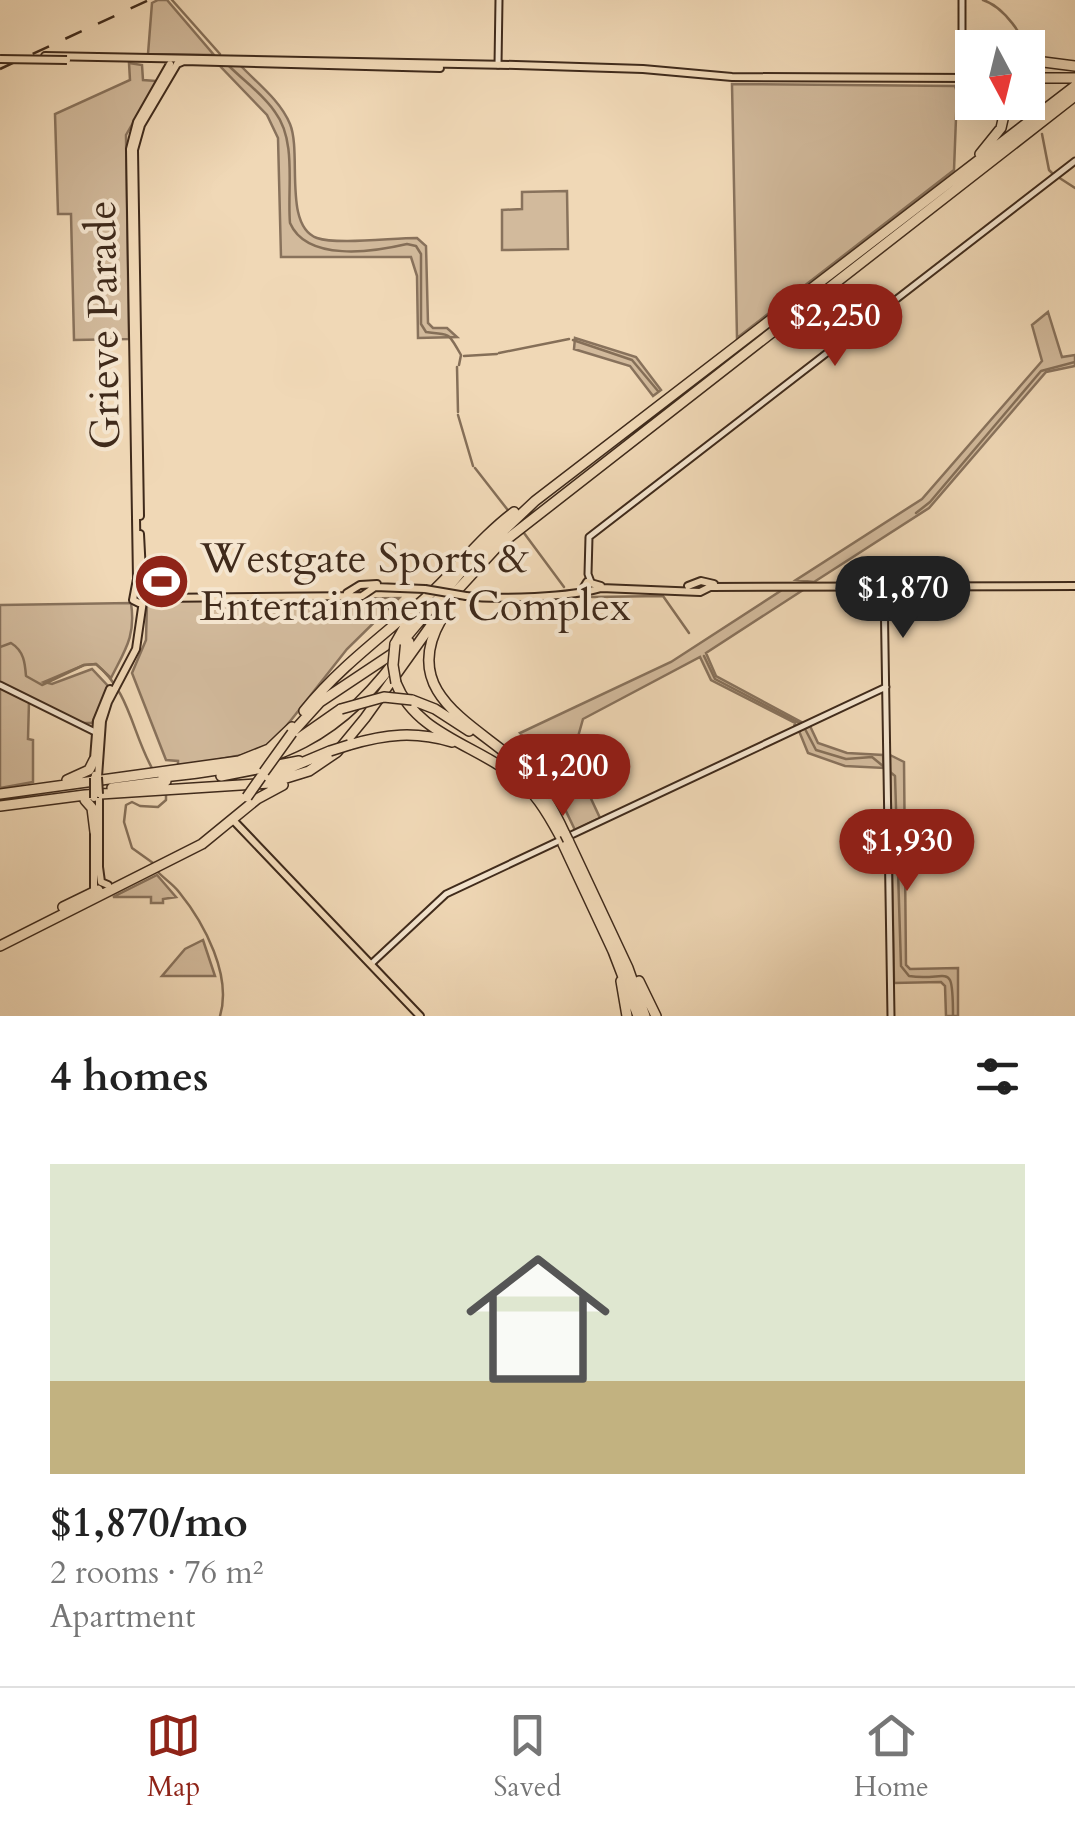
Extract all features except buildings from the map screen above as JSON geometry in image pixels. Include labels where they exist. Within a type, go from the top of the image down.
[{"type":"highway","points":[[1045,62],[1075,66]]},
{"type":"highway","points":[[1045,81],[1074,82]]},
{"type":"highway","points":[[537,792],[418,716],[405,702],[393,664],[395,644],[411,615],[479,548],[535,501],[953,180],[1074,82]]},
{"type":"highway","points":[[0,943],[95,891],[146,870],[232,825],[264,794],[325,762],[365,718],[460,586],[521,526],[1075,96]]},
{"type":"highway","points":[[984,168],[1043,124],[1075,108]]},
{"type":"highway","points":[[953,180],[999,134],[1002,120]]},
{"type":"highway","points":[[169,779],[182,769],[239,761],[274,746],[340,671],[432,592],[488,533],[565,473],[598,454]]},
{"type":"highway","points":[[232,825],[292,733],[329,695],[392,654],[497,534],[535,501]]},
{"type":"highway","points":[[521,526],[474,576],[443,617],[433,636],[429,665],[432,680],[446,704],[520,764],[564,838],[628,968],[641,1016]]},
{"type":"highway","points":[[169,779],[259,762],[296,748],[328,729],[381,679],[458,576]]},
{"type":"highway","points":[[202,777],[276,762],[325,738],[355,716],[408,659]]},
{"type":"highway","points":[[169,779],[240,764],[290,746],[340,709],[374,698],[412,700],[445,715],[502,754],[537,792]]},
{"type":"highway","points":[[0,800],[265,770],[398,733],[443,739],[537,792]]},
{"type":"highway","points":[[169,779],[262,779],[330,751]]},
{"type":"highway","points":[[0,800],[67,780],[89,770],[94,760]]},
{"type":"highway","points":[[169,779],[278,782],[325,762]]},
{"type":"highway","points":[[182,769],[240,764]]},
{"type":"highway","points":[[67,780],[93,789]]},
{"type":"highway","points":[[0,800],[150,781]]},
{"type":"highway","points":[[0,800],[93,789]]},
{"type":"highway","points":[[93,789],[97,832]]},
{"type":"highway","points":[[0,943],[95,891],[146,870]]},
{"type":"highway","points":[[588,890],[620,980],[628,1016]]},
{"type":"highway","points":[[588,890],[618,935],[656,1016]]},
{"type":"main road","points":[[0,57],[500,65]]},
{"type":"main road","name":"Grieve Parade","points":[[140,597],[130,149],[135,127],[172,62]]},
{"type":"main road","name":"Grieve Parade","points":[[93,789],[91,728],[138,642],[134,153],[141,125],[172,62]]},
{"type":"main road","points":[[356,64],[500,65],[736,79],[955,80]]},
{"type":"main road","points":[[884,589],[1075,584]]},
{"type":"main road","points":[[140,597],[349,593],[375,587],[426,587],[467,594],[588,585],[884,589],[1010,585]]},
{"type":"main road","name":"Grieve Parade","points":[[91,728],[93,789]]},
{"type":"main road","points":[[232,825],[370,966]]},
{"type":"main road","points":[[232,825],[418,1016]]},
{"type":"main road","points":[[95,891],[97,832]]},
{"type":"main road","points":[[97,866],[101,881],[108,885]]},
{"type":"street","points":[[500,0],[500,65]]},
{"type":"street","points":[[961,0],[961,30]]},
{"type":"street","points":[[588,585],[589,537],[1075,161]]},
{"type":"street","points":[[884,589],[891,1016]]},
{"type":"street","points":[[0,685],[91,728]]},
{"type":"street","points":[[370,966],[446,894],[886,687]]},
{"type":"shaded area","points":[[167,0],[214,55],[148,54],[152,3]]},
{"type":"shaded area","points":[[129,63],[142,65],[143,80],[157,81],[126,135],[129,339],[74,340],[71,214],[58,214],[55,114],[130,80]]},
{"type":"shaded area","points":[[219,65],[240,65],[286,115],[293,137],[297,204],[307,231],[317,238],[338,241],[417,238],[426,246],[428,323],[433,328],[447,328],[457,337],[418,338],[417,276],[411,257],[281,257],[278,138],[267,115]]},
{"type":"shaded area","points":[[732,84],[955,86],[954,170],[737,338]]},
{"type":"shaded area","points":[[567,191],[568,249],[502,250],[502,210],[522,209],[522,192]]},
{"type":"shaded area","points":[[1048,312],[1062,357],[1075,355],[1075,366],[1046,372],[929,508],[814,582],[796,580],[922,499],[1042,361],[1032,325]]},
{"type":"shaded area","points":[[575,338],[636,357],[661,390],[653,396],[630,366],[574,349]]},
{"type":"shaded area","points":[[782,590],[803,590],[706,653],[716,676],[803,723],[794,727],[795,723],[711,680],[700,657],[583,719],[572,758],[600,818],[575,830],[554,786],[556,778],[551,780],[533,740],[528,742],[520,733],[671,662]]},
{"type":"shaded area","points":[[399,598],[347,649],[273,743],[242,755],[178,767],[178,761],[166,760],[132,673],[146,640],[147,601]]},
{"type":"shaded area","points":[[131,603],[131,634],[111,678],[96,664],[44,682],[52,684],[92,669],[109,687],[92,723],[82,723],[0,683],[0,605]]},
{"type":"shaded area","points":[[0,687],[29,701],[33,782],[0,788]]},
{"type":"shaded area","points":[[810,726],[818,743],[847,753],[883,755],[884,768],[845,766],[808,753],[799,731]]},
{"type":"shaded area","points":[[890,755],[904,762],[906,965],[910,969],[958,968],[958,1016],[946,1016],[945,986],[941,982],[894,983]]},
{"type":"shaded area","points":[[157,875],[176,897],[151,903],[151,897],[113,897]]},
{"type":"shaded area","points":[[203,940],[215,976],[162,976],[185,949]]},
{"type":"waterway","points":[[172,0],[220,54]]},
{"type":"waterway","points":[[983,0],[999,9],[1017,30]]},
{"type":"waterway","points":[[229,66],[265,99],[282,124],[289,151],[290,223],[299,235],[311,244],[342,251],[416,246],[421,254],[421,324],[426,332],[449,337],[461,355],[459,365]]},
{"type":"waterway","points":[[1042,134],[1053,174]]},
{"type":"waterway","points":[[1058,177],[1075,188]]},
{"type":"waterway","points":[[499,353],[569,339]]},
{"type":"waterway","points":[[573,340],[632,360],[658,391]]},
{"type":"waterway","points":[[464,356],[497,354]]},
{"type":"waterway","points":[[916,513],[930,502],[1041,371],[1075,362]]},
{"type":"waterway","points":[[457,367],[458,412]]},
{"type":"waterway","points":[[458,415],[473,466]]},
{"type":"waterway","points":[[475,468],[507,509]]},
{"type":"waterway","points":[[524,533],[564,587]]},
{"type":"waterway","points":[[572,595],[585,597]]},
{"type":"waterway","points":[[592,597],[663,596],[689,633]]},
{"type":"waterway","points":[[0,647],[11,643],[15,646],[23,658],[26,676],[42,685],[84,665],[96,664],[123,700],[153,770]]},
{"type":"waterway","points":[[704,656],[715,679],[799,723]]},
{"type":"waterway","points":[[805,729],[816,750],[846,759],[872,757],[895,776],[901,966],[909,976],[950,979],[953,1016]]},
{"type":"waterway","points":[[153,863],[132,848],[124,822],[126,805],[132,802],[158,807],[166,800],[166,794]]},
{"type":"waterway","points":[[156,870],[177,889],[207,935],[222,984],[220,1016]]},
{"type":"railway","points":[[0,69],[149,0]]},
{"type":"place","name":"Westgate Sports & Entertainment Complex","points":[[161,581]]}]
